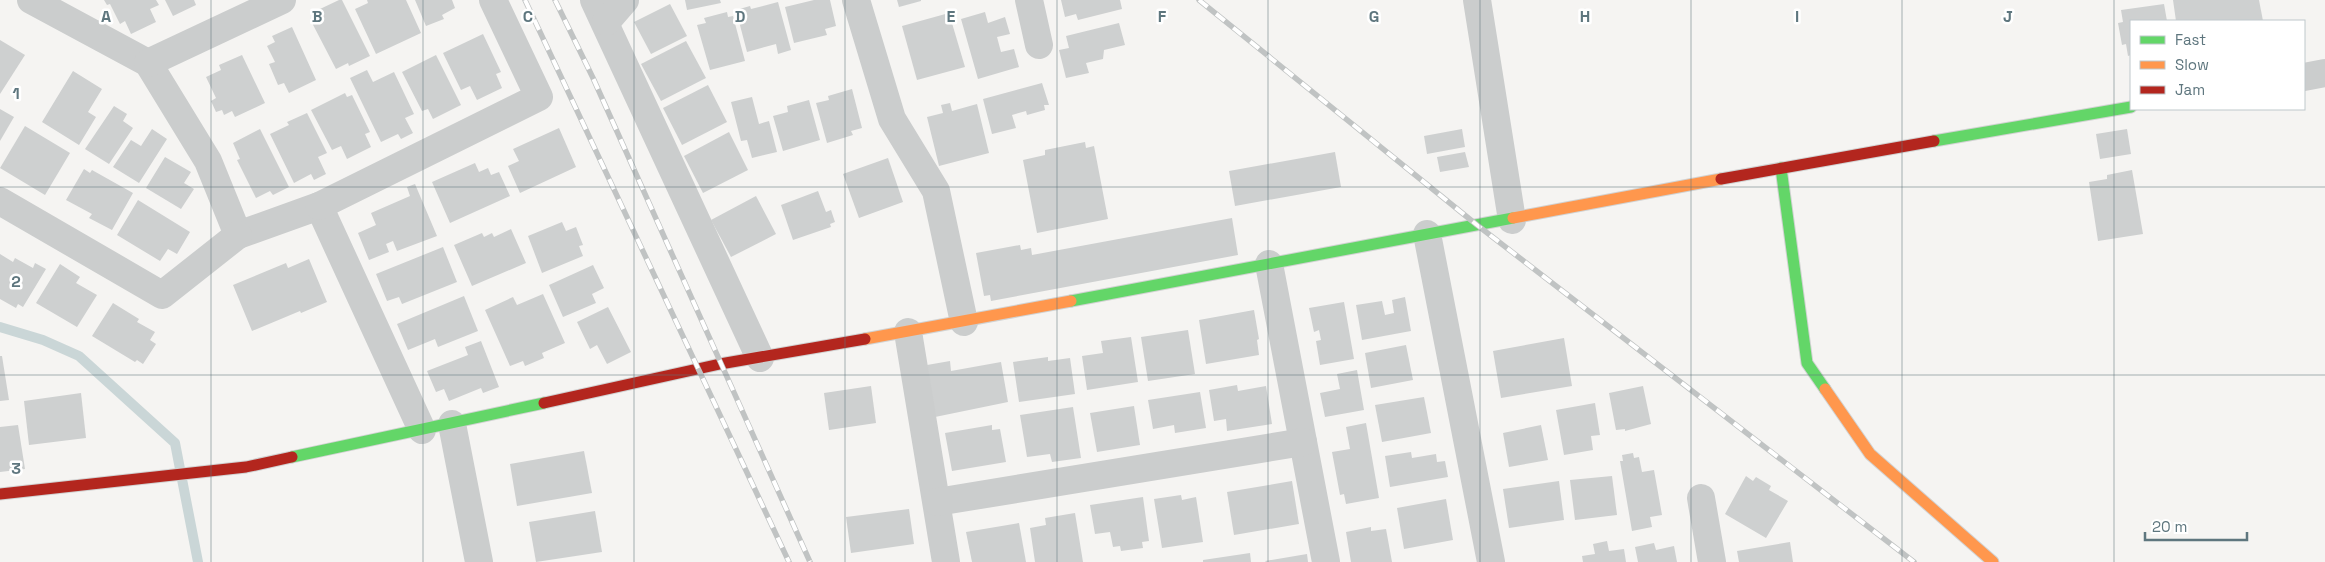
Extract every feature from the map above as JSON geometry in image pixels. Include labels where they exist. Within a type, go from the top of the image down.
[{"type":"street","points":[[148,63],[282,0]]},
{"type":"street","points":[[0,201],[162,295],[238,236],[318,206],[539,97],[493,0]]},
{"type":"street","points":[[625,0],[600,11],[760,358]]},
{"type":"street","points":[[856,0],[892,119],[936,190],[964,322]]},
{"type":"street","points":[[1030,0],[1040,45]]},
{"type":"street","points":[[1477,0],[1512,220]]},
{"type":"street","points":[[40,2],[148,63],[208,161],[238,236]]},
{"type":"street","points":[[2305,77],[2325,73]]},
{"type":"street","points":[[0,494],[246,467],[452,424],[720,364],[964,322],[1781,168],[2130,107]]},
{"type":"street","points":[[1781,168],[1807,363],[1870,454],[1993,562]]},
{"type":"street","points":[[318,206],[422,430]]},
{"type":"street","points":[[1427,234],[1491,562]]},
{"type":"street","points":[[1269,264],[1326,562]]},
{"type":"street","points":[[908,332],[946,562]]},
{"type":"street","points":[[452,424],[479,562]]},
{"type":"street","points":[[937,502],[1303,442]]},
{"type":"street","points":[[1701,498],[1712,562]]},
{"type":"building","points":[[104,0],[156,0],[159,5],[150,9],[156,22],[131,34],[125,21],[120,24],[110,4],[107,5]]},
{"type":"building","points":[[165,0],[194,0],[196,5],[173,16]]},
{"type":"building","points":[[342,0],[370,56],[349,66],[348,63],[336,69],[310,19],[322,13],[320,9]]},
{"type":"building","points":[[367,0],[406,0],[421,33],[376,54],[355,9],[368,3]]},
{"type":"building","points":[[415,0],[452,0],[455,8],[442,15],[444,19],[426,26]]},
{"type":"building","points":[[685,0],[720,0],[721,3],[687,10]]},
{"type":"building","points":[[814,0],[830,0],[836,26],[825,29],[827,35],[794,43],[785,7]]},
{"type":"building","points":[[897,0],[921,0],[921,1],[899,7]]},
{"type":"building","points":[[1061,0],[1120,0],[1122,9],[1078,20],[1076,14],[1065,17]]},
{"type":"building","points":[[2173,0],[2259,0],[2263,20],[2176,20]]},
{"type":"building","points":[[778,2],[791,50],[778,54],[776,44],[747,52],[736,10],[750,6],[751,9]]},
{"type":"building","points":[[670,4],[687,36],[651,54],[634,22]]},
{"type":"building","points":[[2164,4],[2167,20],[2130,20],[2130,55],[2128,56],[2126,44],[2122,45],[2118,23],[2123,22],[2121,10]]},
{"type":"building","points":[[727,12],[728,17],[733,16],[745,61],[710,70],[697,25],[706,23],[704,18]]},
{"type":"building","points":[[985,12],[988,23],[1005,17],[1010,34],[997,37],[1001,52],[1014,49],[1019,67],[978,79],[961,19]]},
{"type":"building","points":[[949,13],[965,67],[917,80],[902,26]]},
{"type":"building","points":[[1119,23],[1125,45],[1104,50],[1103,59],[1086,63],[1089,73],[1066,78],[1059,50],[1069,48],[1066,36]]},
{"type":"building","points":[[292,27],[316,80],[289,93],[284,83],[278,85],[269,64],[275,62],[267,46],[275,42],[272,36]]},
{"type":"building","points":[[483,34],[501,72],[496,74],[502,88],[477,100],[470,86],[461,90],[443,53]]},
{"type":"building","points":[[0,40],[25,55],[0,94]]},
{"type":"building","points":[[686,41],[706,78],[661,101],[641,64]]},
{"type":"building","points":[[242,55],[265,103],[235,117],[232,111],[224,115],[222,110],[216,112],[211,101],[216,98],[206,77],[221,70],[219,65]]},
{"type":"building","points":[[436,55],[461,105],[433,119],[428,109],[422,111],[402,72]]},
{"type":"building","points":[[367,70],[373,82],[394,72],[414,114],[405,118],[413,133],[401,139],[398,134],[381,142],[350,78]]},
{"type":"building","points":[[73,71],[102,89],[88,112],[96,117],[79,145],[42,122]]},
{"type":"building","points":[[1042,83],[1049,105],[1044,105],[1045,110],[1027,115],[1026,111],[1012,115],[1016,128],[992,134],[983,99]]},
{"type":"building","points":[[708,85],[727,122],[682,145],[663,108]]},
{"type":"building","points":[[852,89],[862,128],[851,131],[853,135],[827,143],[816,103],[829,100],[828,96]]},
{"type":"building","points":[[345,93],[347,97],[352,95],[370,132],[365,134],[371,147],[347,159],[341,146],[332,150],[311,110]]},
{"type":"building","points":[[752,97],[759,124],[769,121],[777,152],[752,158],[747,140],[741,141],[731,102]]},
{"type":"building","points":[[809,100],[820,140],[783,151],[773,116],[788,112],[787,106]]},
{"type":"building","points":[[950,103],[952,111],[977,104],[989,153],[939,166],[927,117],[943,113],[941,105]]},
{"type":"building","points":[[114,106],[127,114],[123,121],[133,128],[109,164],[85,149]]},
{"type":"building","points":[[0,109],[14,117],[0,141]]},
{"type":"building","points":[[307,113],[327,153],[318,157],[326,174],[314,180],[311,174],[294,183],[270,134],[289,125],[287,122]]},
{"type":"building","points":[[25,126],[70,153],[45,195],[0,168]]},
{"type":"building","points":[[559,128],[576,167],[520,193],[508,166],[519,161],[513,149]]},
{"type":"building","points":[[152,129],[167,139],[139,183],[113,167],[131,140],[141,146]]},
{"type":"building","points":[[260,129],[289,187],[273,195],[270,191],[256,198],[237,160],[240,159],[233,143]]},
{"type":"building","points":[[1462,129],[1465,147],[1427,154],[1424,136]]},
{"type":"building","points":[[2127,129],[2131,154],[2100,159],[2096,134]]},
{"type":"building","points":[[729,132],[748,170],[703,193],[684,156]]},
{"type":"building","points":[[1085,142],[1086,148],[1094,146],[1108,219],[1037,233],[1023,160],[1045,155],[1045,150]]},
{"type":"building","points":[[1335,152],[1341,187],[1235,206],[1229,171]]},
{"type":"building","points":[[1465,152],[1469,167],[1440,172],[1437,157]]},
{"type":"building","points":[[165,157],[191,172],[184,183],[194,189],[181,209],[146,188]]},
{"type":"building","points":[[888,158],[903,202],[859,218],[843,174]]},
{"type":"building","points":[[475,163],[479,172],[488,168],[491,175],[499,172],[510,196],[450,223],[432,182]]},
{"type":"building","points":[[84,169],[90,173],[92,170],[133,193],[112,230],[89,218],[92,214],[66,200]]},
{"type":"building","points":[[2132,170],[2143,234],[2098,241],[2089,182],[2107,179],[2107,175]]},
{"type":"building","points":[[415,184],[437,236],[397,251],[393,241],[386,244],[389,252],[369,260],[358,233],[376,225],[371,213],[410,196],[407,187]]},
{"type":"building","points":[[818,191],[826,212],[831,210],[835,222],[830,224],[831,227],[793,240],[781,205]]},
{"type":"building","points":[[756,196],[776,234],[731,257],[711,220]]},
{"type":"building","points":[[138,200],[190,232],[177,254],[168,249],[160,261],[117,235]]},
{"type":"building","points":[[1232,218],[1238,255],[991,301],[990,295],[984,296],[976,253],[1020,245],[1021,250],[1031,248],[1032,255]]},
{"type":"building","points":[[562,222],[566,231],[576,227],[583,245],[579,246],[583,256],[542,273],[528,236]]},
{"type":"building","points":[[511,229],[526,263],[472,286],[454,245],[482,233],[484,237],[492,233],[494,237]]},
{"type":"building","points":[[443,247],[457,282],[402,304],[399,297],[387,301],[376,274]]},
{"type":"building","points":[[0,254],[13,262],[15,258],[33,268],[35,263],[46,269],[23,307],[18,304],[16,308],[0,299]]},
{"type":"building","points":[[309,259],[327,302],[252,331],[233,285],[286,263],[288,268]]},
{"type":"building","points":[[60,264],[80,277],[76,283],[97,295],[77,327],[36,303]]},
{"type":"building","points":[[593,265],[604,288],[592,294],[596,303],[563,317],[549,285]]},
{"type":"building","points":[[543,294],[565,343],[542,353],[544,358],[525,366],[523,361],[510,366],[485,310],[513,297],[517,305]]},
{"type":"building","points":[[464,296],[478,331],[438,347],[435,339],[408,350],[397,324]]},
{"type":"building","points":[[1405,297],[1411,331],[1362,340],[1356,305],[1382,301],[1385,315],[1394,313],[1392,300]]},
{"type":"building","points":[[1344,302],[1354,359],[1320,365],[1316,341],[1321,340],[1319,330],[1314,332],[1309,308]]},
{"type":"building","points":[[113,303],[139,319],[137,322],[155,332],[150,340],[156,344],[143,364],[137,360],[135,362],[92,336]]},
{"type":"building","points":[[608,307],[631,352],[607,364],[597,345],[590,349],[577,322]]},
{"type":"building","points":[[1254,310],[1259,339],[1257,340],[1259,355],[1206,364],[1199,320]]},
{"type":"building","points":[[1188,330],[1195,374],[1148,381],[1141,337]]},
{"type":"building","points":[[1131,337],[1138,382],[1087,390],[1082,356],[1103,353],[1101,341]]},
{"type":"building","points":[[1564,338],[1572,386],[1501,398],[1493,351]]},
{"type":"building","points":[[481,341],[499,387],[483,393],[481,388],[449,401],[444,389],[436,392],[427,371],[468,355],[465,347]]},
{"type":"building","points":[[1406,345],[1413,380],[1371,388],[1365,353]]},
{"type":"building","points":[[0,356],[2,356],[9,400],[0,401]]},
{"type":"building","points":[[1048,357],[1048,361],[1070,358],[1075,394],[1019,402],[1013,362]]},
{"type":"building","points":[[950,361],[951,371],[1001,362],[1008,402],[935,417],[927,365]]},
{"type":"building","points":[[1357,370],[1364,410],[1325,417],[1320,393],[1340,389],[1337,374]]},
{"type":"building","points":[[1237,385],[1238,391],[1266,386],[1272,424],[1227,431],[1226,419],[1214,421],[1209,390]]},
{"type":"building","points":[[871,386],[876,423],[829,430],[824,393]]},
{"type":"building","points":[[1643,386],[1651,424],[1625,431],[1625,429],[1616,430],[1609,393]]},
{"type":"building","points":[[1200,392],[1206,428],[1175,433],[1174,425],[1153,429],[1148,400]]},
{"type":"building","points":[[81,393],[86,438],[29,445],[24,401]]},
{"type":"building","points":[[1424,397],[1431,433],[1382,442],[1375,405]]},
{"type":"building","points":[[1595,403],[1600,435],[1591,436],[1593,450],[1564,455],[1556,410]]},
{"type":"building","points":[[1134,406],[1140,445],[1097,452],[1090,413]]},
{"type":"building","points":[[1073,407],[1081,458],[1052,462],[1050,454],[1027,457],[1020,415]]},
{"type":"building","points":[[1366,423],[1379,498],[1346,504],[1344,494],[1340,495],[1332,452],[1350,449],[1346,427]]},
{"type":"building","points":[[18,425],[25,469],[0,472],[0,427]]},
{"type":"building","points":[[992,425],[992,430],[1000,429],[1006,462],[952,471],[945,433]]},
{"type":"building","points":[[1541,425],[1548,460],[1509,467],[1503,433]]},
{"type":"building","points":[[584,451],[592,493],[517,506],[510,464]]},
{"type":"building","points":[[1411,452],[1412,458],[1436,454],[1437,462],[1445,461],[1448,477],[1390,487],[1385,456]]},
{"type":"building","points":[[1633,453],[1634,458],[1639,457],[1642,472],[1654,470],[1662,515],[1650,517],[1652,527],[1632,531],[1620,461],[1623,461],[1622,455]]},
{"type":"building","points":[[1612,476],[1617,515],[1575,520],[1570,480]]},
{"type":"building","points":[[1746,476],[1753,481],[1756,477],[1771,486],[1769,490],[1788,501],[1766,538],[1725,514]]},
{"type":"building","points":[[1292,481],[1299,524],[1234,535],[1227,492]]},
{"type":"building","points":[[1559,481],[1564,520],[1509,528],[1503,489]]},
{"type":"building","points":[[1181,495],[1182,500],[1196,497],[1203,542],[1162,548],[1154,499]]},
{"type":"building","points":[[1143,497],[1149,541],[1142,542],[1143,548],[1121,551],[1120,546],[1113,547],[1110,532],[1095,534],[1090,505]]},
{"type":"building","points":[[1446,499],[1453,540],[1404,549],[1397,508]]},
{"type":"building","points":[[909,509],[914,544],[851,553],[846,517]]},
{"type":"building","points":[[595,511],[602,552],[536,562],[529,522]]},
{"type":"building","points":[[1075,513],[1083,562],[1035,562],[1030,528],[1046,525],[1045,518]]},
{"type":"building","points":[[1019,523],[1026,562],[972,562],[966,532]]},
{"type":"building","points":[[1371,527],[1371,531],[1386,529],[1392,562],[1351,562],[1346,532]]},
{"type":"building","points":[[1607,541],[1609,551],[1624,549],[1626,562],[1583,562],[1582,556],[1595,554],[1593,544]]},
{"type":"building","points":[[1790,542],[1793,562],[1739,562],[1737,551]]},
{"type":"building","points":[[1654,543],[1656,550],[1674,546],[1677,562],[1638,562],[1635,547]]},
{"type":"building","points":[[1250,553],[1251,562],[1203,562],[1203,560]]},
{"type":"building","points":[[1307,554],[1308,562],[1265,561]]},
{"type":"waterway","points":[[0,327],[43,340],[79,356],[175,443],[198,562]]},
{"type":"railway","points":[[525,0],[789,562]]},
{"type":"railway","points":[[555,0],[593,78],[810,562]]},
{"type":"railway","points":[[1199,0],[1477,225],[1914,562]]},
{"type":"traffic: fast","points":[[1934,141],[2130,107]]},
{"type":"traffic: fast","points":[[1781,168],[1807,363],[1825,389]]},
{"type":"traffic: fast","points":[[1071,301],[1513,218]]},
{"type":"traffic: fast","points":[[292,457],[544,403]]},
{"type":"traffic: slow","points":[[1513,218],[1721,179]]},
{"type":"traffic: slow","points":[[865,339],[1071,301]]},
{"type":"traffic: slow","points":[[1825,389],[1870,454],[1993,562]]},
{"type":"traffic: jam","points":[[1721,179],[1934,141]]},
{"type":"traffic: jam","points":[[544,403],[720,364],[865,339]]},
{"type":"traffic: jam","points":[[0,494],[246,467],[292,457]]}]
